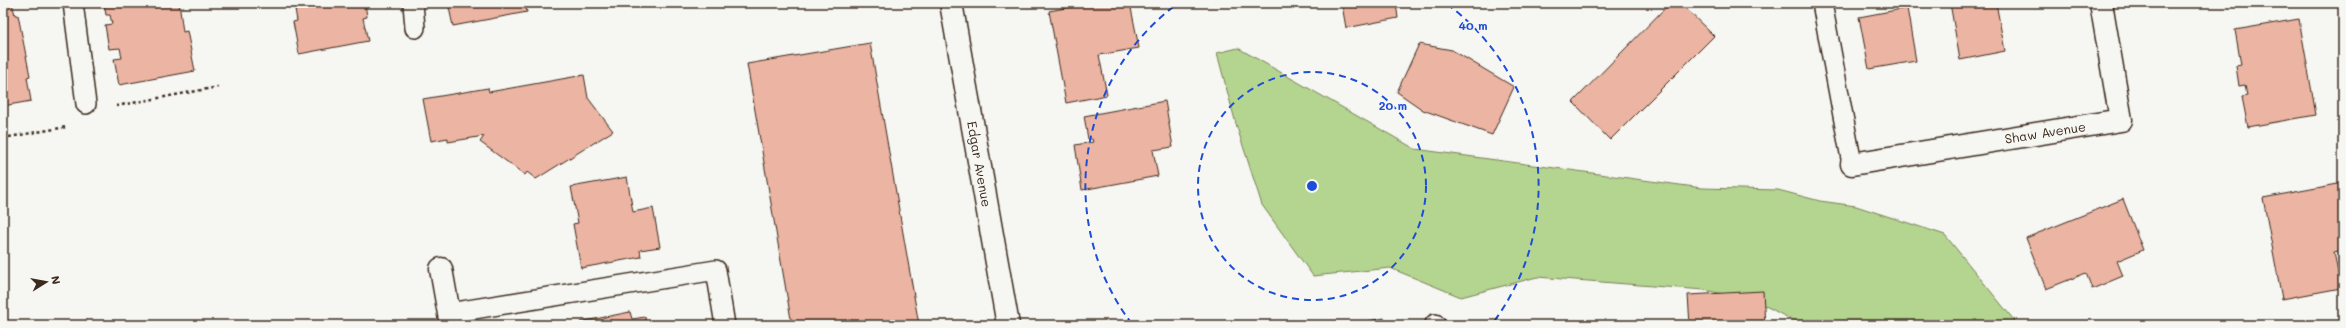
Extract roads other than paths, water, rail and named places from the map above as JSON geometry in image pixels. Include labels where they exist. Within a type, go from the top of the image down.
[{"type":"street","name":"Edgar Avenue","points":[[951,3],[1008,325]]},
{"type":"street","name":"Shaw Avenue","points":[[1852,164],[2121,120],[2102,3]]},
{"type":"street","points":[[441,268],[450,319]]},
{"type":"lane","points":[[73,3],[86,104]]},
{"type":"lane","points":[[413,3],[415,28]]},
{"type":"lane","points":[[1822,3],[1852,164]]},
{"type":"lane","points":[[450,319],[716,270],[725,325]]}]
